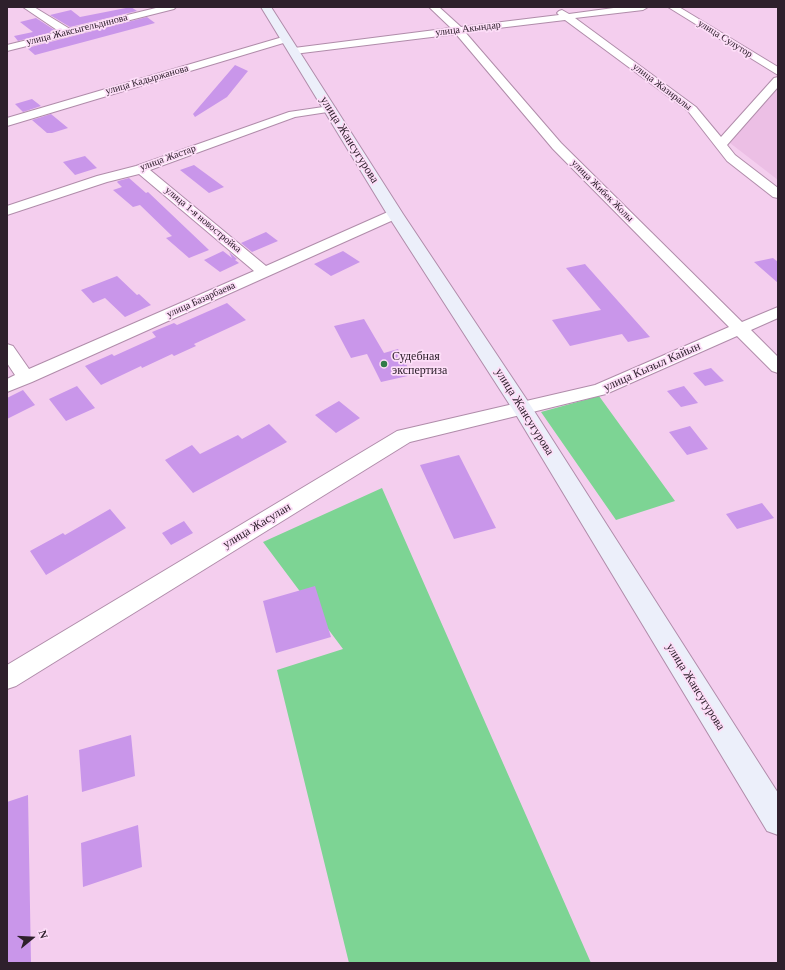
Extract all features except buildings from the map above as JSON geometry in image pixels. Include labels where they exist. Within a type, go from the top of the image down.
[{"type":"main road","name":"улица Жансугурова","points":[[266,7],[395,214],[522,408],[778,820]]},
{"type":"street","points":[[28,7],[67,32]]},
{"type":"street","name":"улица Жаксыгельдинова","points":[[7,48],[171,7]]},
{"type":"street","name":"улица Жибек Жолы","points":[[434,7],[458,31],[557,146],[778,367]]},
{"type":"street","name":"улица Жазиралы","points":[[554,7],[692,109],[731,158],[778,194]]},
{"type":"street","name":"улица Акындар","points":[[290,45],[458,31],[643,7]]},
{"type":"street","name":"улица Сулутор","points":[[673,7],[778,72]]},
{"type":"street","name":"улица Кадыржанова","points":[[7,122],[290,45]]},
{"type":"street","points":[[721,144],[778,80]]},
{"type":"street","name":"улица Жастар","points":[[7,211],[141,169],[292,114],[330,109]]},
{"type":"street","name":"улица 1-я новостройка","points":[[141,169],[264,272]]},
{"type":"street","name":"улица Базарбаева","points":[[7,386],[395,214]]},
{"type":"street","name":"улица Кызыл Кайын","points":[[522,408],[600,390],[778,312]]},
{"type":"street","points":[[7,350],[26,378]]},
{"type":"street","name":"улица Жасулан","points":[[7,678],[404,436],[522,408]]},
{"type":"shaded area","points":[[778,88],[778,180],[730,143]]},
{"type":"green space","points":[[599,396],[675,501],[616,520],[541,412]]},
{"type":"green space","points":[[382,488],[591,963],[349,963],[277,670],[343,649],[263,542]]},
{"type":"place","name":"Судебная экспертиза","points":[[384,364]]}]
